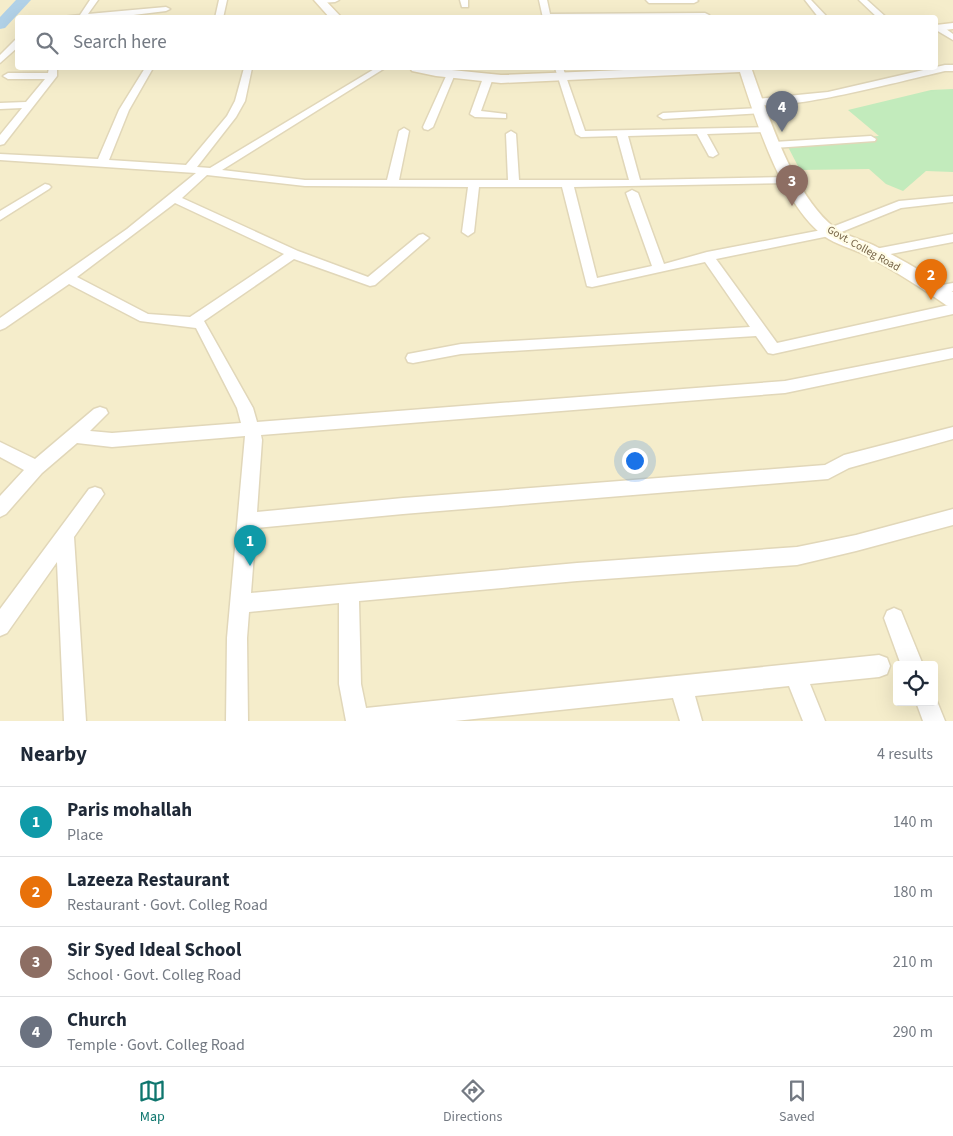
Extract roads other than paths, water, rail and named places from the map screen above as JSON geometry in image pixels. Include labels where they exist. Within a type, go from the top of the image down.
[{"type":"main road","points":[[319,0],[334,15]]},
{"type":"main road","points":[[938,28],[953,26]]},
{"type":"main road","points":[[428,70],[488,78],[560,72],[653,70]]},
{"type":"main road","name":"Govt. Colleg Road","points":[[747,70],[758,107],[774,145],[790,180],[812,214],[830,232],[945,289],[953,301]]},
{"type":"street","points":[[83,15],[94,0]]},
{"type":"street","points":[[164,0],[166,9],[164,15]]},
{"type":"street","points":[[220,15],[223,0]]},
{"type":"street","points":[[319,0],[335,0]]},
{"type":"street","points":[[543,0],[547,15]]},
{"type":"street","points":[[649,1],[694,0],[705,15]]},
{"type":"street","points":[[863,0],[880,15]]},
{"type":"street","points":[[808,1],[821,15]]},
{"type":"street","points":[[117,15],[166,9]]},
{"type":"street","points":[[938,29],[953,38]]},
{"type":"street","points":[[7,42],[15,42]]},
{"type":"street","points":[[0,60],[15,45]]},
{"type":"street","points":[[938,61],[950,70]]},
{"type":"street","points":[[4,78],[17,70]]},
{"type":"street","points":[[102,163],[124,110],[148,70]]},
{"type":"street","points":[[188,169],[231,117],[240,101],[248,70]]},
{"type":"street","points":[[0,325],[68,278],[175,199],[209,171],[378,70]]},
{"type":"street","points":[[663,116],[758,107],[950,70]]},
{"type":"street","points":[[4,78],[52,72]]},
{"type":"street","points":[[0,142],[52,72]]},
{"type":"street","points":[[560,72],[579,133],[584,135],[767,129]]},
{"type":"street","points":[[428,126],[451,74]]},
{"type":"street","points":[[488,78],[475,114],[503,116]]},
{"type":"street","points":[[0,106],[28,106]]},
{"type":"street","points":[[392,184],[404,131]]},
{"type":"street","points":[[700,131],[713,154]]},
{"type":"street","points":[[511,134],[514,184]]},
{"type":"street","points":[[622,134],[634,188],[659,269]]},
{"type":"street","points":[[774,145],[871,139]]},
{"type":"street","points":[[0,157],[188,169],[305,183],[567,184],[634,188],[790,180]]},
{"type":"street","points":[[468,232],[474,184]]},
{"type":"street","points":[[567,184],[592,283],[659,269],[707,256],[830,232],[898,205],[953,199]]},
{"type":"street","points":[[0,216],[45,187]]},
{"type":"street","points":[[175,199],[293,254],[370,282],[423,238]]},
{"type":"street","points":[[875,253],[953,238]]},
{"type":"street","points":[[193,322],[293,254]]},
{"type":"street","points":[[707,256],[773,349],[953,309]]},
{"type":"street","points":[[68,278],[146,318],[172,322],[193,322],[200,325],[245,408],[254,440],[237,638],[237,721]]},
{"type":"street","points":[[413,358],[461,349],[760,331]]},
{"type":"street","points":[[74,436],[112,440],[785,387],[953,353]]},
{"type":"street","points":[[0,509],[36,468],[100,413]]},
{"type":"street","points":[[247,521],[403,506],[828,472],[844,462],[953,433]]},
{"type":"street","points":[[0,449],[36,468]]},
{"type":"street","points":[[0,626],[95,494]]},
{"type":"street","points":[[240,603],[577,572],[797,556],[856,543],[953,517]]},
{"type":"street","points":[[66,535],[75,721]]},
{"type":"street","points":[[349,593],[350,684],[357,721],[879,666]]},
{"type":"street","points":[[894,618],[910,661]]},
{"type":"street","points":[[796,675],[814,721]]},
{"type":"street","points":[[681,687],[691,721]]},
{"type":"street","points":[[928,706],[934,721]]},
{"type":"waterway","points":[[0,25],[24,0]]},
{"type":"place","name":"Church","points":[[782,132]]},
{"type":"place","name":"Sir Syed Ideal School","points":[[792,206]]},
{"type":"place","name":"Lazeeza Restaurant","points":[[931,300]]},
{"type":"place","name":"Paris mohallah","points":[[250,566]]}]
